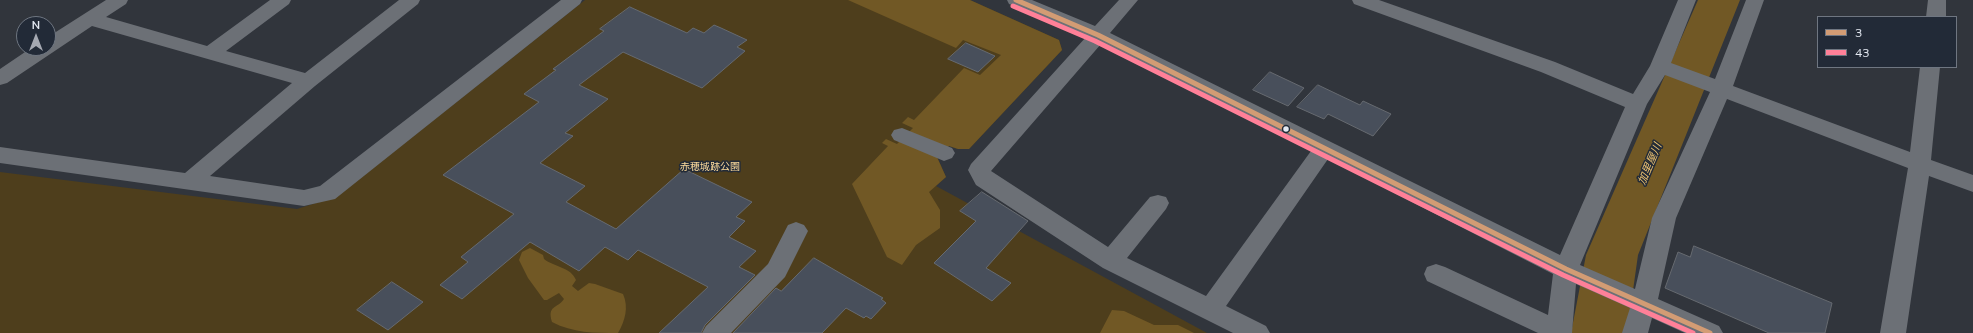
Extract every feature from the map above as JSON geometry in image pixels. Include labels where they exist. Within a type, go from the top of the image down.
[{"type":"street","points":[[56,41],[119,0]]},
{"type":"street","points":[[211,53],[282,0]]},
{"type":"street","points":[[190,181],[308,81],[411,0]]},
{"type":"street","points":[[0,155],[304,198],[327,193],[574,0]]},
{"type":"street","points":[[1016,0],[1098,35],[1572,272],[1710,333]]},
{"type":"street","points":[[1129,0],[979,170],[984,179],[1111,261],[1257,333]]},
{"type":"street","points":[[1361,0],[1548,66],[1638,104]]},
{"type":"street","points":[[1436,274],[1558,332],[1572,272],[1638,104],[1660,66],[1687,0]]},
{"type":"street","points":[[1635,333],[1637,301],[1664,218],[1721,90],[1755,0]]},
{"type":"street","points":[[1936,16],[1937,0]]},
{"type":"street","points":[[90,18],[308,81]]},
{"type":"street","points":[[3,73],[32,56]]},
{"type":"street","points":[[1660,66],[1973,184]]},
{"type":"street","points":[[1893,333],[1920,164],[1930,68]]},
{"type":"street","points":[[902,135],[944,153]]},
{"type":"street","points":[[1210,310],[1324,148]]},
{"type":"street","points":[[1111,261],[1158,203]]},
{"type":"street","points":[[715,333],[777,270],[796,231]]},
{"type":"green space","name":"赤穂城跡公園","points":[[585,0],[970,0],[1059,40],[1062,50],[969,149],[958,149],[949,146],[937,157],[946,177],[936,186],[1207,333],[0,333],[0,172],[297,209],[338,196]]},
{"type":"shaded area","points":[[848,0],[970,0],[1059,40],[1062,50],[969,149],[958,149],[949,146],[937,157],[946,177],[929,192],[940,210],[940,228],[916,245],[902,265],[887,257],[852,184],[888,146],[882,143],[886,139],[897,144],[913,128],[902,123],[908,117],[914,120],[964,68],[980,75],[1001,55],[963,40],[956,48]]},
{"type":"shaded area","points":[[530,248],[543,255],[544,259],[548,262],[570,272],[576,280],[572,286],[578,291],[589,283],[623,294],[626,309],[623,324],[618,333],[576,330],[560,326],[552,322],[552,310],[564,299],[559,293],[547,300],[544,300],[528,278],[519,260],[522,252]]},
{"type":"shaded area","points":[[1112,310],[1124,311],[1154,325],[1178,325],[1194,333],[1100,333]]},
{"type":"building","points":[[630,7],[687,33],[693,28],[704,33],[714,25],[747,40],[737,47],[745,51],[702,88],[623,52],[579,85],[608,99],[565,133],[573,136],[540,163],[585,186],[566,202],[616,229],[684,169],[752,202],[736,217],[745,221],[729,237],[756,251],[739,267],[755,275],[705,325],[701,333],[659,333],[708,287],[638,250],[628,260],[605,247],[579,271],[530,242],[462,299],[440,285],[468,262],[461,257],[514,214],[443,175],[539,102],[524,94],[556,70],[553,69],[604,31],[600,29]]},
{"type":"building","points":[[966,43],[995,56],[978,72],[948,59]]},
{"type":"building","points":[[1270,72],[1304,88],[1288,106],[1253,90]]},
{"type":"building","points":[[1318,85],[1360,105],[1363,101],[1391,114],[1373,136],[1328,114],[1324,119],[1297,107]]},
{"type":"building","points":[[982,192],[1028,221],[986,268],[1011,283],[992,301],[934,263],[976,221],[960,211]]},
{"type":"building","points":[[1694,246],[1832,303],[1825,333],[1769,333],[1665,288],[1678,252],[1690,257]]},
{"type":"building","points":[[814,258],[883,298],[881,299],[886,303],[871,319],[866,316],[864,318],[846,308],[822,333],[733,333],[776,288],[781,291]]},
{"type":"building","points":[[392,282],[423,302],[388,330],[357,310]]},
{"type":"waterway","name":"加里屋川","points":[[1599,333],[1612,255],[1719,0]]},
{"type":"transit line","name":"3","points":[[1016,0],[1098,35],[1566,269],[1710,333]]},
{"type":"transit line","name":"43","points":[[1013,6],[1095,41],[1563,275],[1693,333]]}]
